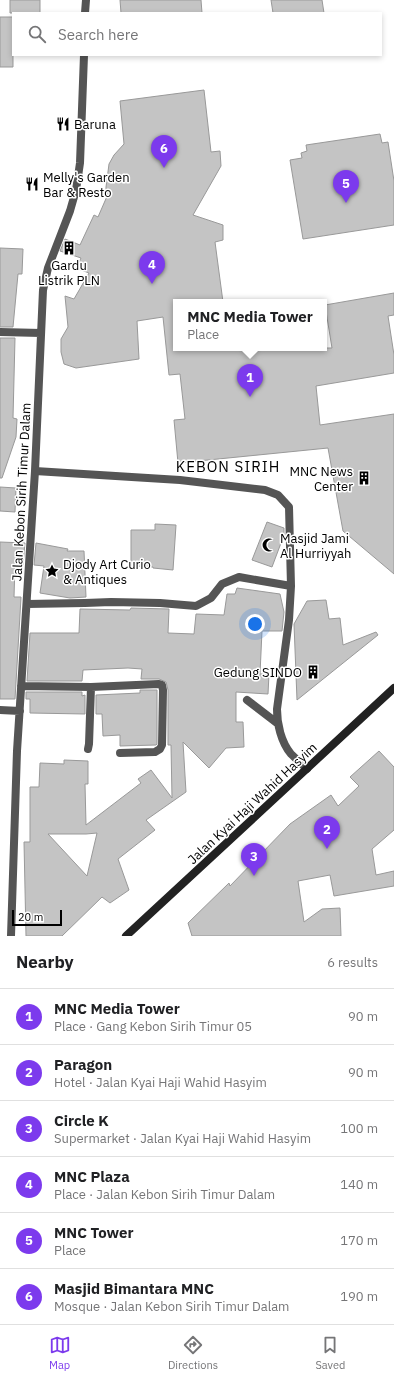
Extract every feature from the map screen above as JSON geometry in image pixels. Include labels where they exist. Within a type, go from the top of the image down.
[{"type":"street","points":[[85,12],[86,0]]},
{"type":"street","name":"Jalan Kebon Sirih Timur Dalam","points":[[11,936],[17,751],[27,604],[43,290],[48,268],[70,211],[76,190],[80,163],[84,56]]},
{"type":"street","points":[[0,332],[41,333]]},
{"type":"street","points":[[34,471],[180,480],[265,490],[278,495],[290,507],[291,586],[289,620],[277,709],[277,723],[282,738],[290,753],[307,768]]},
{"type":"street","points":[[27,604],[85,604],[111,602],[160,603],[196,606],[211,598],[222,584],[239,577],[291,586]]},
{"type":"street","points":[[21,686],[91,687],[159,684],[162,686],[162,745],[160,750],[155,752],[120,753]]},
{"type":"street","points":[[88,749],[91,687]]},
{"type":"street","name":"Jalan Kyai Haji Wahid Hasyim","points":[[126,936],[394,688]]},
{"type":"street","points":[[247,700],[277,723]]},
{"type":"street","points":[[0,710],[20,711]]},
{"type":"building","points":[[10,0],[40,0],[40,12],[10,13]]},
{"type":"building","points":[[120,0],[201,0],[202,12],[121,12]]},
{"type":"building","points":[[271,0],[322,0],[324,12],[273,12]]},
{"type":"building","points":[[0,17],[12,17],[13,67],[0,67]]},
{"type":"building","points":[[204,90],[211,152],[220,151],[221,166],[193,215],[223,225],[223,240],[215,242],[223,299],[173,299],[173,351],[327,351],[327,348],[332,348],[327,317],[327,305],[394,293],[394,315],[388,316],[394,355],[394,373],[316,386],[320,425],[394,414],[394,574],[343,531],[328,448],[178,463],[174,420],[185,419],[180,374],[169,375],[163,317],[137,321],[139,359],[76,368],[64,364],[61,352],[61,339],[68,327],[65,296],[74,299],[89,273],[76,268],[81,258],[60,251],[65,239],[80,245],[94,215],[98,217],[108,194],[106,187],[109,164],[114,155],[124,144],[120,101]]},
{"type":"building","points":[[380,134],[382,143],[388,142],[394,181],[394,225],[303,239],[290,160],[302,158],[301,153],[307,151],[306,145]]},
{"type":"building","points":[[0,248],[23,249],[22,274],[18,274],[13,327],[0,327]]},
{"type":"building","points":[[0,338],[15,338],[13,418],[17,419],[16,437],[2,478],[0,478]]},
{"type":"building","points":[[0,487],[16,488],[15,512],[0,511]]},
{"type":"building","name":"Masjid Jami Al Hurriyyah","points":[[267,522],[284,528],[284,535],[272,567],[252,560]]},
{"type":"building","points":[[155,524],[176,525],[173,570],[131,566],[131,530],[155,530]]},
{"type":"building","points":[[0,542],[25,543],[23,565],[15,564],[14,597],[21,598],[15,699],[0,699]]},
{"type":"building","points":[[36,543],[68,549],[67,551],[84,551],[86,597],[70,598],[40,593],[44,566],[34,565]]},
{"type":"building","points":[[237,588],[280,594],[284,612],[282,631],[262,631],[260,674],[269,674],[268,694],[236,692],[236,722],[243,722],[244,747],[226,748],[209,768],[183,742],[186,792],[146,820],[155,830],[118,859],[129,890],[110,903],[102,897],[62,936],[26,936],[24,842],[30,842],[30,787],[39,787],[40,763],[64,764],[64,760],[88,761],[88,784],[85,784],[86,825],[141,783],[138,779],[151,770],[172,798],[171,745],[168,745],[168,690],[166,682],[159,679],[141,679],[142,669],[128,668],[83,670],[82,681],[27,681],[30,633],[79,633],[80,609],[130,610],[131,608],[169,609],[168,633],[194,634],[196,614],[224,615],[227,594],[235,594]],"holes":[[[97,833],[87,876],[48,834]]]},
{"type":"building","name":"Gedung SINDO","points":[[326,600],[329,619],[340,618],[343,645],[376,632],[378,635],[297,700],[294,624],[307,601]]},
{"type":"building","points":[[140,690],[157,690],[157,744],[120,746],[120,735],[103,736],[102,714],[96,714],[96,695],[140,693]]},
{"type":"building","points":[[26,692],[82,692],[82,696],[85,695],[85,714],[30,713],[30,699],[26,699]]},
{"type":"building","points":[[379,751],[394,767],[394,830],[372,849],[376,875],[394,871],[394,886],[334,896],[330,875],[298,881],[304,922],[322,909],[340,908],[341,936],[192,936],[188,923],[229,883],[230,886],[290,824],[331,795],[338,806],[359,786],[350,777]]},
{"type":"place","name":"Baruna","points":[[63,124]]},
{"type":"place","name":"Masjid Bimantara MNC","points":[[164,168]]},
{"type":"place","name":"Melly's Garden Bar & Resto","points":[[32,184]]},
{"type":"place","name":"MNC Tower","points":[[346,203]]},
{"type":"place","name":"Gardu Listrik PLN","points":[[69,248]]},
{"type":"place","name":"MNC Plaza","points":[[152,284]]},
{"type":"place","name":"MNC Media Tower","points":[[250,397]]},
{"type":"place","name":"MNC News Center","points":[[364,478]]},
{"type":"place","name":"Masjid Jami Al Hurriyyah","points":[[269,545]]},
{"type":"place","name":"Djody Art Curio & Antiques","points":[[52,571]]},
{"type":"place","name":"Gedung SINDO","points":[[313,672]]},
{"type":"place","name":"Paragon","points":[[327,849]]},
{"type":"place","name":"Circle K","points":[[254,876]]},
{"type":"district","name":"KEBON SIRIH","points":[[228,467]]}]
